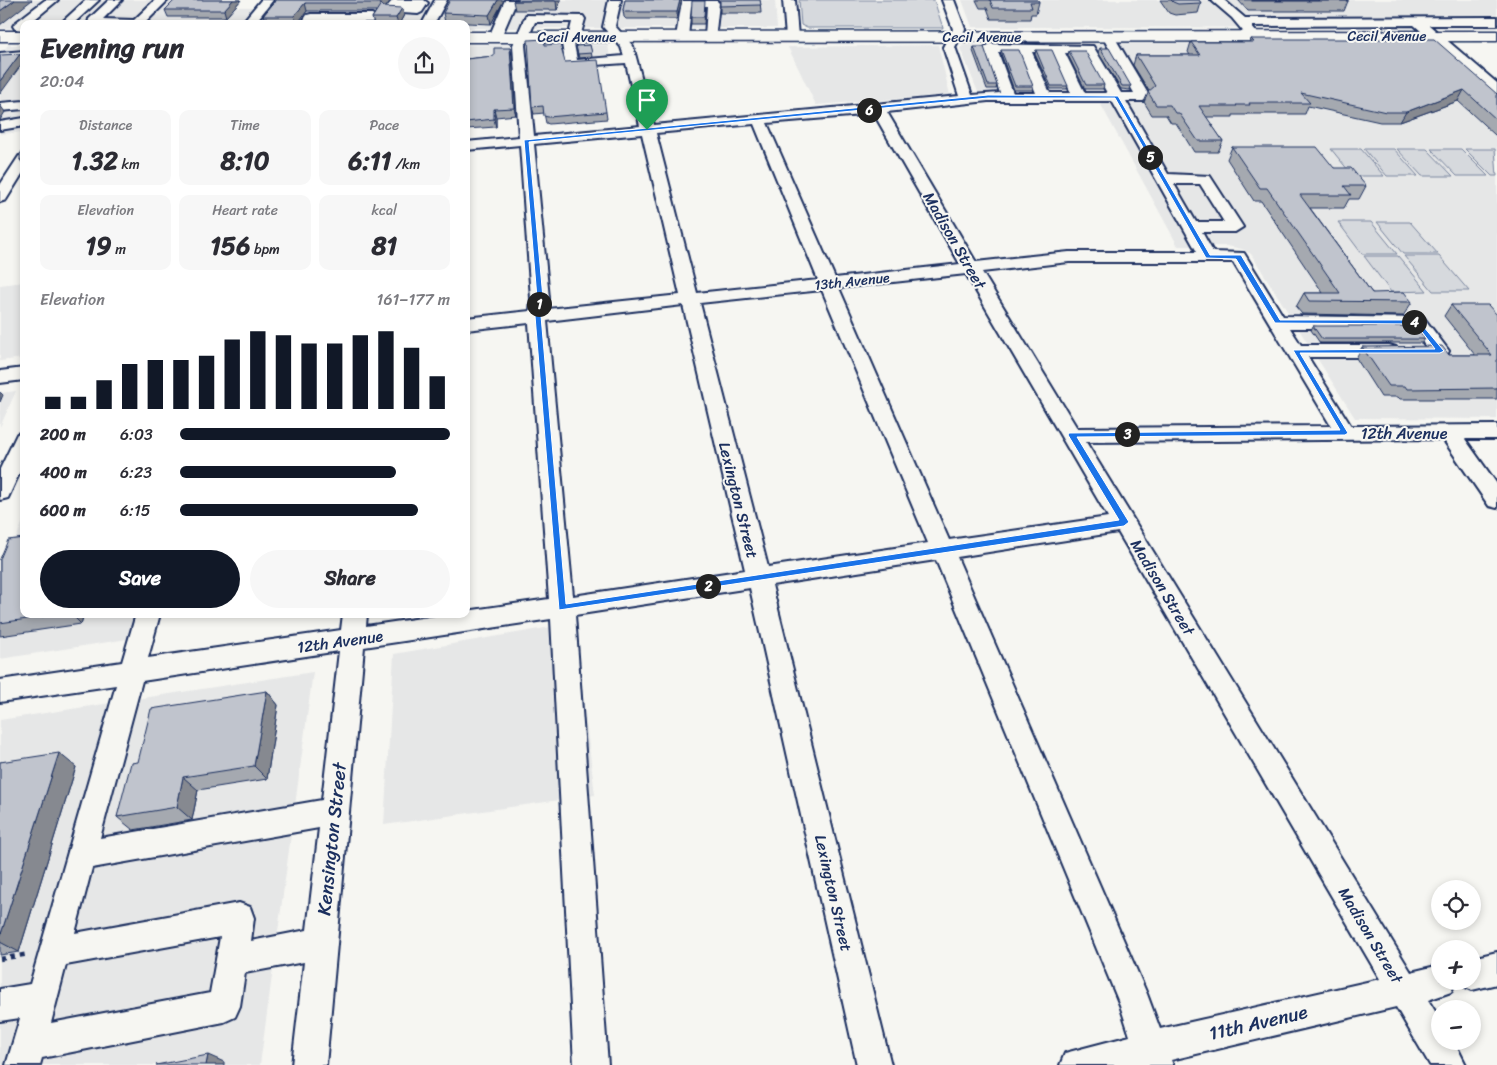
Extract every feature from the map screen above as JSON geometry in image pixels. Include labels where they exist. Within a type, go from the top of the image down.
[{"type":"main road","points":[[0,36],[20,36]]},
{"type":"main road","name":"Cecil Avenue","points":[[470,36],[1497,36]]},
{"type":"street","points":[[27,20],[52,0]]},
{"type":"street","points":[[95,20],[116,0]]},
{"type":"street","points":[[141,20],[162,0]]},
{"type":"street","points":[[250,20],[267,0]]},
{"type":"street","points":[[495,36],[511,0]]},
{"type":"street","points":[[615,0],[572,37],[568,44],[571,64],[630,59]]},
{"type":"street","points":[[789,0],[792,37]]},
{"type":"street","points":[[948,0],[959,29],[949,47],[966,99]]},
{"type":"street","points":[[1217,0],[1242,22],[1254,36]]},
{"type":"street","points":[[422,3],[441,1]]},
{"type":"street","points":[[430,20],[441,1]]},
{"type":"street","points":[[46,20],[67,5],[90,2]]},
{"type":"street","points":[[70,20],[90,2]]},
{"type":"street","points":[[682,37],[686,3],[713,3],[711,37]]},
{"type":"street","points":[[310,20],[311,18],[372,18],[371,20]]},
{"type":"street","points":[[591,1065],[562,608],[538,316],[540,298],[519,43],[530,18],[593,19]]},
{"type":"street","name":"Lexington Street","points":[[593,19],[609,28],[627,46],[688,299],[759,578],[874,1065]]},
{"type":"street","points":[[1416,21],[1497,90]]},
{"type":"street","points":[[1242,22],[1497,21]]},
{"type":"street","points":[[470,146],[878,109],[966,99],[1080,97],[1115,94],[1143,97],[1108,36]]},
{"type":"street","points":[[1008,97],[990,48],[1089,49],[1208,257]]},
{"type":"street","points":[[1024,48],[1046,97]]},
{"type":"street","points":[[1057,49],[1080,97]]},
{"type":"street","points":[[0,57],[20,55]]},
{"type":"street","points":[[0,107],[20,105]]},
{"type":"street","name":"Madison Street","points":[[878,109],[970,268],[1449,1065]]},
{"type":"street","points":[[759,120],[942,550],[955,574],[1136,1005],[1152,1056]]},
{"type":"street","points":[[0,126],[20,123]]},
{"type":"street","points":[[2,191],[20,165]]},
{"type":"street","points":[[1163,179],[1205,179],[1235,227],[1191,227]]},
{"type":"street","points":[[2,191],[20,187]]},
{"type":"street","name":"13th Avenue","points":[[470,324],[1069,257],[1238,257],[1278,322]]},
{"type":"street","points":[[1278,322],[1418,322],[1440,351],[1295,351]]},
{"type":"street","points":[[1278,322],[1345,433]]},
{"type":"street","points":[[0,377],[20,374]]},
{"type":"street","points":[[1449,432],[1497,500]]},
{"type":"street","name":"12th Avenue","points":[[1071,435],[1497,432]]},
{"type":"street","points":[[3,481],[15,446]]},
{"type":"street","name":"12th Avenue","points":[[470,616],[562,608],[1124,522]]},
{"type":"street","points":[[54,952],[238,918],[224,1006],[25,1055],[147,618]]},
{"type":"street","name":"12th Avenue","points":[[0,691],[131,672],[354,627],[453,618]]},
{"type":"street","name":"Kensington Street","points":[[309,1065],[320,943],[354,627]]},
{"type":"street","points":[[82,856],[334,812]]},
{"type":"street","points":[[232,960],[320,943]]},
{"type":"street","points":[[1481,972],[1497,968]]},
{"type":"street","name":"11th Avenue","points":[[1077,1065],[1152,1056],[1431,983]]},
{"type":"street","points":[[0,1005],[41,998]]},
{"type":"shaded area","points":[[0,0],[179,0],[173,7],[259,7],[265,0],[775,0],[777,28],[470,28],[470,20],[20,20],[20,28],[0,28]]},
{"type":"shaded area","points":[[799,0],[934,0],[943,28],[807,28],[801,25]]},
{"type":"shaded area","points":[[962,0],[1497,0],[1497,28],[972,27]]},
{"type":"shaded area","points":[[1426,43],[1497,101],[1497,419],[1355,418],[1251,254],[1242,249],[1227,246],[1178,246],[1094,92],[978,92],[960,48],[964,45]]},
{"type":"shaded area","points":[[8,45],[20,45],[20,132],[0,134],[0,55]]},
{"type":"shaded area","points":[[470,45],[608,45],[611,64],[521,71],[521,65],[470,70]]},
{"type":"shaded area","points":[[938,45],[950,95],[816,105],[788,47]]},
{"type":"shaded area","points":[[1331,149],[1361,149],[1384,176],[1353,176]]},
{"type":"shaded area","points":[[1364,149],[1394,149],[1418,176],[1387,176]]},
{"type":"shaded area","points":[[1397,149],[1427,149],[1453,176],[1422,176]]},
{"type":"shaded area","points":[[1431,149],[1461,149],[1488,176],[1457,176]]},
{"type":"shaded area","points":[[1465,149],[1495,149],[1497,176],[1492,176]]},
{"type":"shaded area","points":[[1338,222],[1371,222],[1397,254],[1362,254]]},
{"type":"shaded area","points":[[1377,222],[1410,222],[1438,254],[1403,254]]},
{"type":"shaded area","points":[[1364,256],[1398,256],[1427,291],[1391,292]]},
{"type":"shaded area","points":[[1404,256],[1439,256],[1469,291],[1433,291]]},
{"type":"shaded area","points":[[20,282],[20,358],[0,361],[0,285]]},
{"type":"shaded area","points":[[16,391],[0,427],[0,393]]},
{"type":"shaded area","points":[[20,528],[20,618],[158,618],[153,635],[0,659],[0,576]]},
{"type":"shaded area","points":[[574,623],[595,795],[384,825],[394,654]]},
{"type":"shaded area","points":[[313,672],[260,1065],[0,1065],[0,720]]},
{"type":"building","points":[[0,0],[15,0],[0,11]]},
{"type":"building","points":[[175,0],[233,0],[224,10],[165,10]]},
{"type":"building","points":[[276,0],[383,0],[380,3],[305,3],[294,16],[263,16]]},
{"type":"building","points":[[450,0],[498,0],[489,15],[443,13]]},
{"type":"building","points":[[514,0],[557,0],[513,1]]},
{"type":"building","points":[[625,0],[680,0],[677,12],[625,12],[623,10]]},
{"type":"building","points":[[720,0],[760,0],[761,5],[720,6]]},
{"type":"building","points":[[990,0],[1038,0],[1039,2],[1030,2],[1032,8],[993,8]]},
{"type":"building","points":[[1171,0],[1199,0],[1201,3],[1178,4]]},
{"type":"building","points":[[1348,0],[1348,1],[1252,1]]},
{"type":"building","points":[[692,1],[705,1],[704,17],[691,17]]},
{"type":"building","points":[[381,4],[384,7],[402,8],[396,18],[372,18]]},
{"type":"building","points":[[544,39],[545,45],[560,44],[565,62],[598,60],[606,112],[548,117],[544,116],[543,106],[532,107],[528,40]]},
{"type":"building","points":[[1251,39],[1434,39],[1497,94],[1497,120],[1464,90],[1406,112],[1386,112],[1301,93],[1310,103],[1249,103],[1250,105],[1237,106],[1199,106],[1223,141],[1198,141],[1179,113],[1175,113],[1170,105],[1156,105],[1148,92],[1155,86],[1136,55],[1200,55],[1191,42],[1254,42]]},
{"type":"building","points":[[590,45],[592,53],[578,54],[576,46]]},
{"type":"building","points":[[974,47],[984,47],[997,85],[988,85]]},
{"type":"building","points":[[494,48],[510,48],[514,108],[494,109],[494,119],[470,122],[470,59],[494,56]]},
{"type":"building","points":[[1100,48],[1109,48],[1131,86],[1122,86]]},
{"type":"building","points":[[1001,50],[1019,50],[1033,86],[1015,86]]},
{"type":"building","points":[[1036,50],[1052,50],[1068,86],[1051,86]]},
{"type":"building","points":[[1069,51],[1085,51],[1104,85],[1086,85]]},
{"type":"building","points":[[20,54],[0,81],[0,55]]},
{"type":"building","points":[[1232,147],[1317,147],[1334,168],[1351,168],[1366,186],[1344,186],[1351,195],[1300,195],[1372,293],[1404,292],[1412,302],[1309,301],[1304,293],[1340,293],[1267,188],[1260,188]]},
{"type":"building","points":[[1451,305],[1488,305],[1497,315],[1497,388],[1407,389],[1405,386],[1389,386],[1362,347],[1442,346],[1449,355],[1492,355]]},
{"type":"building","points":[[1313,326],[1415,326],[1425,339],[1322,339]]},
{"type":"building","points":[[20,538],[20,618],[34,618],[0,623],[0,559],[8,540]]},
{"type":"building","points":[[267,691],[254,766],[183,777],[177,807],[117,817],[131,763],[138,762],[151,709]]},
{"type":"building","points":[[59,753],[0,937],[0,762]]},
{"type":"building","points":[[208,1055],[206,1065],[156,1065]]},
{"type":"route","points":[[988,97],[1116,97],[1208,257],[1238,257],[1278,322],[1418,322],[1440,351],[1295,351],[1345,433],[1071,435],[1124,522],[562,608],[538,316],[540,298],[526,141],[647,130],[988,97]]}]
